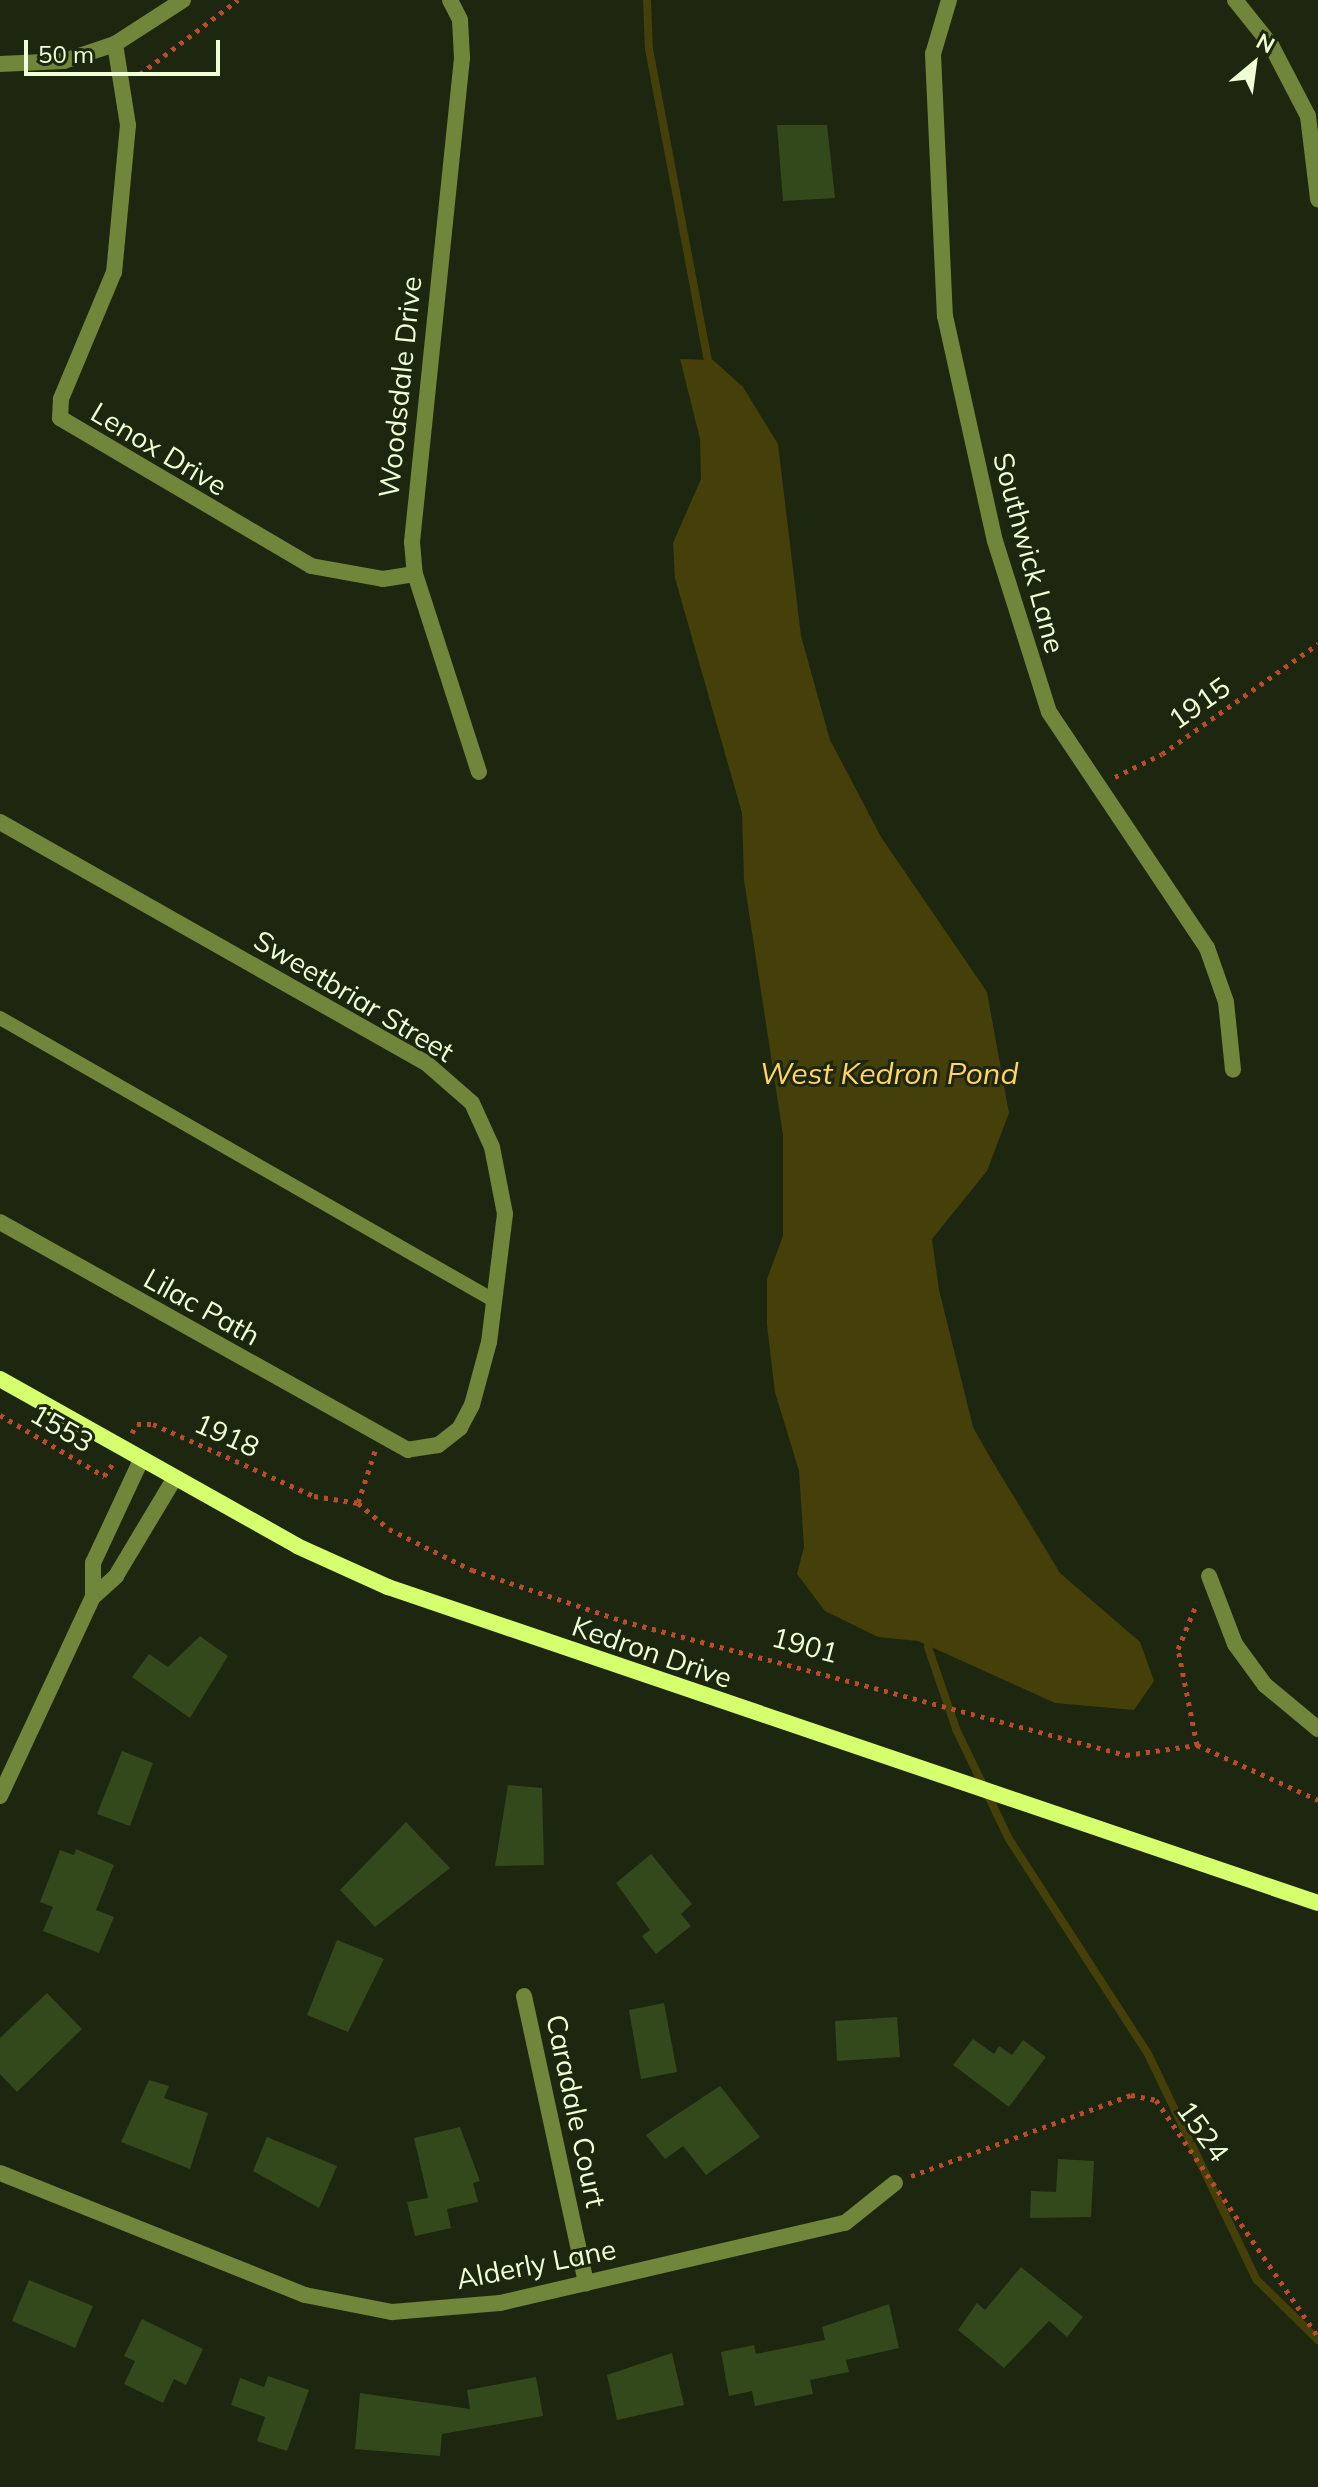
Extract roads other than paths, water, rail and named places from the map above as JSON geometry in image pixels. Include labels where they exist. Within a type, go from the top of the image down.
[{"type":"street","points":[[0,64],[64,61],[115,44],[183,0]]},
{"type":"street","name":"Woodsdale Drive","points":[[450,0],[460,20],[462,58],[415,500],[415,574],[479,772]]},
{"type":"street","name":"Southwick Lane","points":[[949,0],[933,54],[945,316],[1028,662],[1049,712],[1207,948],[1226,1002],[1233,1070]]},
{"type":"street","points":[[1235,0],[1271,45],[1313,115],[1318,199]]},
{"type":"street","name":"Lenox Drive","points":[[115,44],[123,85],[126,189],[114,272],[61,399],[60,418],[311,566],[383,579],[415,574]]},
{"type":"street","name":"Sweetbriar Street","points":[[0,822],[425,1062],[472,1103],[492,1147],[505,1214],[495,1301],[460,1428],[423,1452],[379,1436]]},
{"type":"street","name":"Lilac Path","points":[[0,1222],[379,1436]]},
{"type":"street","name":"Kedron Drive","points":[[0,1379],[174,1479],[388,1587],[1318,1903]]},
{"type":"street","points":[[93,1597],[93,1563],[141,1460]]},
{"type":"street","points":[[0,1796],[93,1597],[116,1576],[174,1479]]},
{"type":"street","points":[[1209,1576],[1235,1644],[1265,1685],[1318,1729]]},
{"type":"street","name":"Caradale Court","points":[[524,1996],[586,2283]]},
{"type":"street","name":"Alderly Lane","points":[[0,2173],[305,2295],[370,2308],[500,2303],[845,2223],[895,2183]]},
{"type":"lane","points":[[0,1018],[495,1301]]},
{"type":"water","name":"West Kedron Pond","points":[[680,359],[713,360],[743,387],[778,444],[801,636],[830,740],[881,837],[987,992],[1009,1113],[987,1171],[932,1239],[939,1290],[973,1427],[988,1454],[1060,1573],[1140,1642],[1154,1681],[1134,1710],[1055,1703],[918,1641],[878,1637],[825,1611],[797,1574],[804,1547],[799,1471],[775,1392],[767,1325],[767,1279],[783,1236],[783,1135],[744,880],[742,813],[675,578],[673,543],[701,479],[700,439]]},
{"type":"waterway","points":[[647,0],[649,49],[708,360]]},
{"type":"waterway","points":[[928,1647],[956,1729],[1009,1839],[1148,2054],[1257,2280],[1318,2340]]}]
